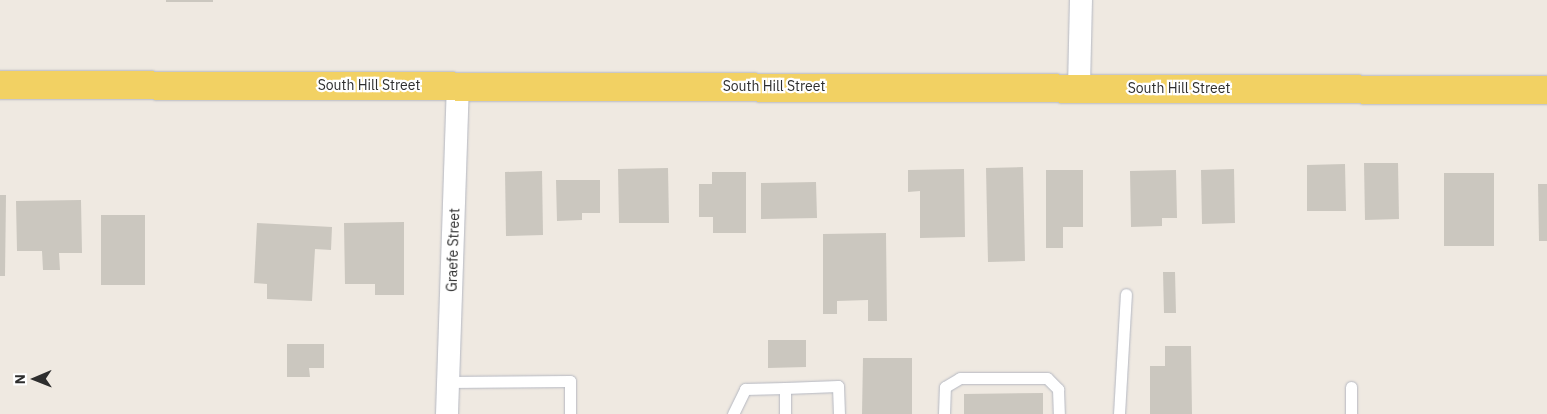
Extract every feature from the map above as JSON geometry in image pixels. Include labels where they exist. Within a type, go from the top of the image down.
[{"type":"main road","name":"South Hill Street","points":[[0,85],[1547,90]]},
{"type":"street","points":[[1079,87],[1080,0]]},
{"type":"street","name":"Graefe Street","points":[[447,414],[458,85]]},
{"type":"lane","points":[[1119,414],[1126,294]]},
{"type":"lane","points":[[944,414],[945,386],[960,378],[1047,378],[1058,389],[1059,414]]},
{"type":"lane","points":[[448,382],[570,381],[570,414]]},
{"type":"lane","points":[[733,414],[744,389],[838,386],[839,414]]},
{"type":"lane","points":[[1351,387],[1351,414]]},
{"type":"lane","points":[[785,388],[785,414]]},
{"type":"building","points":[[166,0],[213,0],[213,2],[166,2]]},
{"type":"building","points":[[1364,163],[1398,163],[1399,219],[1365,220]]},
{"type":"building","points":[[1345,164],[1346,211],[1307,211],[1307,165]]},
{"type":"building","points":[[1023,167],[1025,261],[988,262],[986,168]]},
{"type":"building","points":[[668,168],[669,223],[619,223],[618,169]]},
{"type":"building","points":[[964,169],[965,237],[920,238],[920,191],[908,192],[908,170]]},
{"type":"building","points":[[1234,169],[1235,223],[1202,224],[1201,170]]},
{"type":"building","points":[[1046,170],[1083,170],[1083,227],[1063,227],[1063,248],[1046,248]]},
{"type":"building","points":[[1176,170],[1177,218],[1162,218],[1162,226],[1131,227],[1130,171]]},
{"type":"building","points":[[542,171],[543,235],[506,236],[505,172]]},
{"type":"building","points":[[712,172],[746,172],[746,233],[713,233],[713,217],[699,217],[699,184],[712,184]]},
{"type":"building","points":[[1444,173],[1494,173],[1494,246],[1444,246]]},
{"type":"building","points":[[556,180],[600,180],[600,213],[582,213],[582,220],[557,221]]},
{"type":"building","points":[[816,182],[817,218],[761,219],[761,183]]},
{"type":"building","points":[[1538,184],[1547,184],[1547,241],[1539,241]]},
{"type":"building","points":[[0,195],[6,195],[5,276],[0,276]]},
{"type":"building","points":[[81,200],[82,253],[59,253],[60,270],[43,270],[42,251],[17,251],[16,201]]},
{"type":"building","points":[[101,215],[145,215],[145,285],[101,285]]},
{"type":"building","points":[[404,222],[404,295],[375,295],[375,284],[345,284],[344,223]]},
{"type":"building","points":[[257,223],[332,227],[331,250],[315,249],[312,301],[267,299],[267,284],[254,283]]},
{"type":"building","points":[[886,233],[887,321],[868,321],[868,300],[837,301],[837,314],[823,314],[823,234]]},
{"type":"building","points":[[1163,272],[1175,272],[1176,313],[1164,313]]},
{"type":"building","points":[[768,340],[806,340],[806,367],[768,368]]},
{"type":"building","points":[[287,344],[324,344],[324,368],[309,368],[310,377],[287,377]]},
{"type":"building","points":[[1165,346],[1191,346],[1192,414],[1150,414],[1150,366],[1165,366]]},
{"type":"building","points":[[863,358],[912,358],[912,414],[862,414]]},
{"type":"building","points":[[1043,393],[1043,414],[964,414],[964,394]]}]
